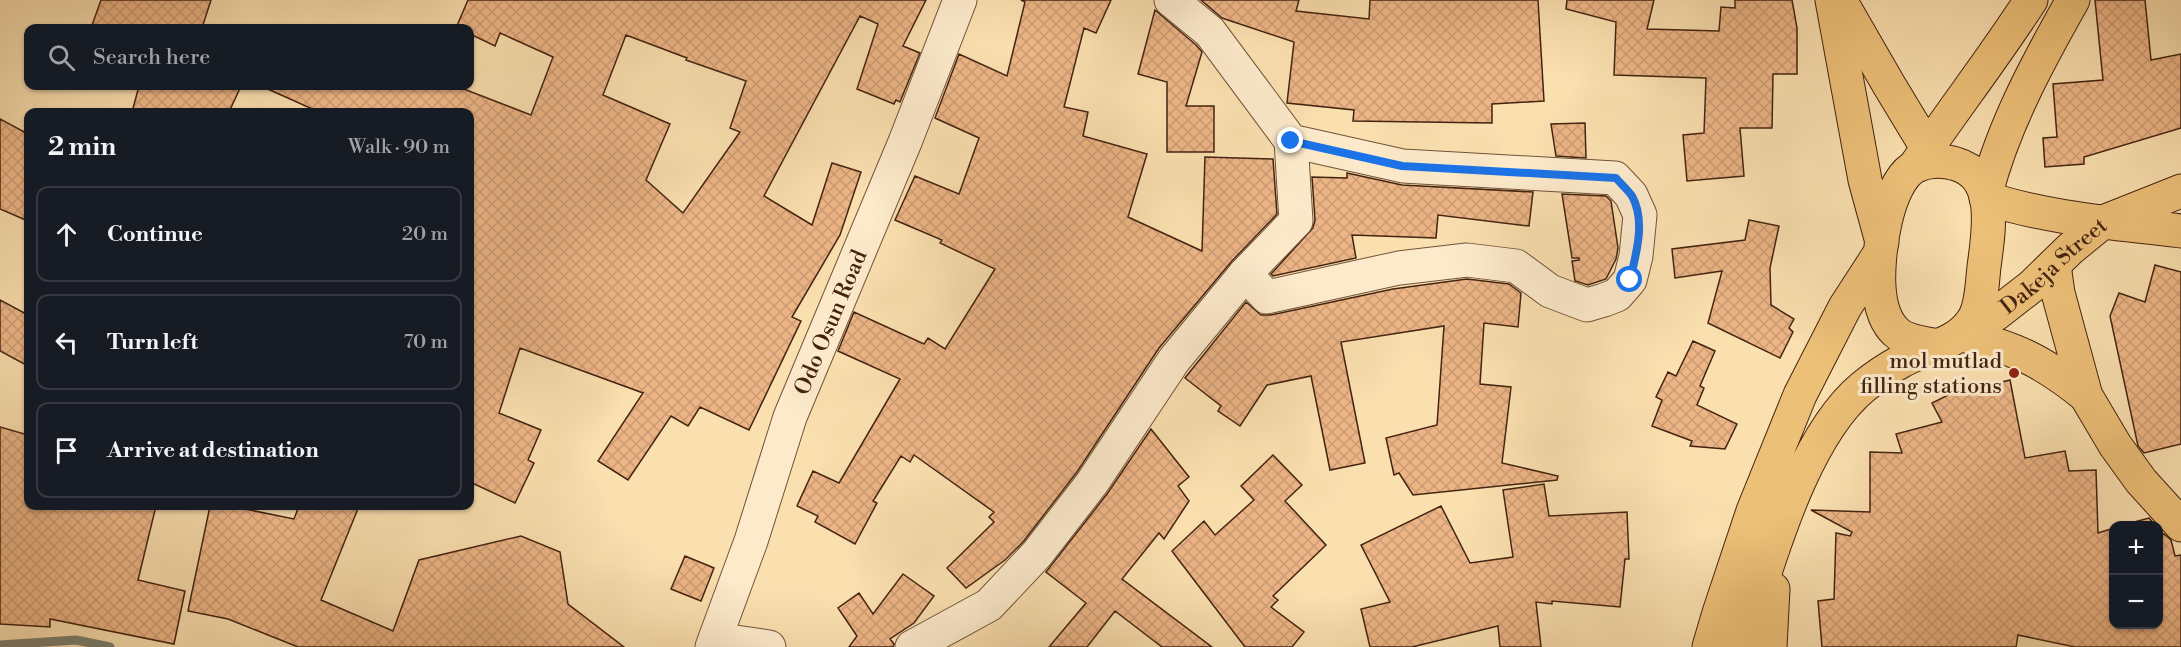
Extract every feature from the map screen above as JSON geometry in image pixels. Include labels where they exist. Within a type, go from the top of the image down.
[{"type":"main road","points":[[1742,647],[1800,395],[1845,307],[1882,247],[1865,180],[1832,0]]},
{"type":"main road","points":[[1840,0],[1926,159]]},
{"type":"main road","points":[[2031,0],[1966,92],[1926,159],[1902,179],[1892,196],[1882,247],[1879,287],[1885,317],[1897,334],[1914,342],[1956,336],[1989,342],[2024,354],[2058,374],[2086,396]]},
{"type":"main road","points":[[1986,195],[1995,158],[2027,84],[2073,0]]},
{"type":"main road","points":[[1926,159],[1957,164],[1975,175],[1986,195],[1990,214],[1981,292],[1975,318],[1956,336]]},
{"type":"main road","points":[[1986,195],[2013,207],[2073,219],[2103,222],[2181,191]]},
{"type":"main road","name":"Dakeja Street","points":[[1770,524],[1806,468],[1833,418],[1862,387],[1900,361],[1956,336],[1996,314],[2032,286],[2103,222],[2181,231]]},
{"type":"main road","points":[[2054,265],[2058,293],[2086,396],[2115,445],[2141,482],[2181,525]]},
{"type":"main road","points":[[1710,647],[1719,613],[1770,524]]},
{"type":"main road","points":[[1770,524],[1770,647]]},
{"type":"street","name":"Odo Osun Road","points":[[713,643],[751,541],[790,417],[905,142],[960,0]]},
{"type":"street","points":[[912,647],[988,605],[1037,555],[1092,483],[1174,360],[1245,274],[1296,221],[1291,141],[1210,32],[1171,0]]},
{"type":"street","points":[[1245,274],[1267,297],[1399,268],[1467,260],[1516,266],[1550,291],[1587,305],[1617,295],[1630,280],[1636,256],[1640,215],[1631,195],[1616,178],[1402,166],[1291,141]]},
{"type":"street","points":[[713,643],[769,647]]},
{"type":"building","points":[[101,0],[211,0],[203,24],[92,24]]},
{"type":"building","points":[[468,0],[926,0],[903,46],[920,53],[900,102],[896,100],[894,104],[857,89],[878,24],[860,16],[764,196],[812,225],[832,163],[861,172],[840,235],[792,317],[801,321],[749,430],[700,407],[688,426],[671,416],[628,480],[598,461],[643,393],[520,348],[499,413],[541,430],[528,460],[534,463],[515,503],[474,484],[474,108],[310,108],[270,90],[466,90],[531,115],[553,57],[500,33],[495,46],[474,36],[474,24],[458,24]],"holes":[[[626,35],[687,58],[686,60],[746,81],[730,128],[740,132],[683,213],[646,180],[670,124],[603,95]]]},
{"type":"building","points":[[1021,0],[1111,0],[1096,33],[1084,28],[1064,107],[1088,112],[1083,136],[1147,154],[1128,217],[1202,251],[1205,157],[1273,159],[1277,214],[1231,262],[1159,348],[1077,472],[1023,542],[1005,560],[966,588],[947,568],[994,522],[989,517],[994,512],[914,455],[910,462],[901,456],[873,501],[877,503],[855,544],[815,522],[818,516],[797,506],[813,471],[839,483],[900,379],[838,351],[854,312],[924,344],[928,338],[945,349],[995,269],[940,243],[942,240],[895,220],[915,176],[959,194],[979,138],[935,118],[959,54],[1007,76],[1025,2]]},
{"type":"building","points":[[1201,0],[1299,0],[1296,11],[1369,19],[1370,0],[1538,0],[1544,101],[1492,104],[1492,123],[1353,121],[1354,110],[1287,103],[1294,42],[1222,18]]},
{"type":"building","points":[[1567,0],[1654,0],[1647,29],[1719,31],[1721,7],[1735,8],[1735,0],[1792,0],[1797,28],[1797,74],[1773,74],[1772,128],[1740,128],[1744,176],[1687,181],[1683,135],[1704,133],[1706,78],[1614,75],[1616,22],[1566,9]]},
{"type":"building","points":[[2095,0],[2145,0],[2151,60],[2181,54],[2181,128],[2084,157],[2084,164],[2045,167],[2043,138],[2057,137],[2053,84],[2103,80]]},
{"type":"building","points":[[1155,10],[1202,52],[1186,106],[1214,106],[1214,152],[1167,152],[1167,82],[1138,74]]},
{"type":"building","points":[[138,90],[239,90],[231,108],[133,108]]},
{"type":"building","points":[[0,119],[24,132],[24,219],[0,209]]},
{"type":"building","points":[[1585,123],[1586,158],[1556,156],[1551,124]]},
{"type":"building","points":[[1347,173],[1402,185],[1533,192],[1529,226],[1438,215],[1436,238],[1352,235],[1356,258],[1273,276],[1271,274],[1313,228],[1315,220],[1312,177],[1347,178]]},
{"type":"building","points":[[1562,194],[1606,196],[1611,201],[1618,248],[1616,259],[1606,279],[1588,285],[1575,281],[1572,261],[1579,260],[1579,258],[1572,258]]},
{"type":"building","points":[[1749,220],[1779,226],[1770,268],[1771,305],[1794,319],[1789,328],[1793,332],[1780,358],[1708,323],[1722,271],[1675,278],[1672,249],[1745,240]]},
{"type":"building","points":[[2155,265],[2181,272],[2181,444],[2144,453],[2138,446],[2110,316],[2119,293],[2145,302]]},
{"type":"building","points":[[1467,279],[1509,284],[1521,293],[1518,327],[1484,323],[1480,384],[1511,387],[1502,463],[1558,476],[1557,480],[1413,495],[1399,473],[1394,475],[1386,438],[1437,425],[1444,326],[1341,342],[1365,463],[1330,470],[1311,376],[1267,385],[1240,426],[1218,411],[1221,406],[1185,378],[1246,302],[1261,315],[1271,315],[1393,289]]},
{"type":"building","points":[[0,300],[24,313],[24,364],[0,351]]},
{"type":"building","points":[[1693,341],[1715,351],[1700,386],[1704,388],[1697,405],[1737,424],[1725,449],[1690,446],[1692,441],[1652,426],[1662,400],[1656,397],[1668,372],[1676,376]]},
{"type":"building","points":[[2010,380],[2025,458],[2065,451],[2069,471],[2096,470],[2098,533],[2109,530],[2109,629],[2163,629],[2163,534],[2171,540],[2175,556],[2181,555],[2181,647],[2075,647],[2018,635],[2016,647],[1822,647],[1818,601],[1834,599],[1836,533],[1850,536],[1852,532],[1811,510],[1870,512],[1870,452],[1902,453],[1896,434],[1942,422],[1932,403],[1974,382],[1978,388]]},
{"type":"building","points":[[0,427],[24,434],[24,510],[155,510],[138,580],[185,591],[174,644],[50,619],[50,627],[0,624]]},
{"type":"building","points":[[1151,429],[1189,477],[1178,486],[1189,501],[1164,539],[1159,533],[1122,579],[1212,647],[1162,647],[1115,611],[1087,647],[1049,647],[1086,603],[1046,572],[1107,494]]},
{"type":"building","points":[[1273,455],[1302,485],[1285,501],[1326,545],[1273,596],[1278,600],[1271,607],[1304,632],[1292,647],[1245,647],[1172,551],[1204,521],[1215,535],[1254,500],[1241,486]]},
{"type":"building","points":[[1544,484],[1549,516],[1627,512],[1629,559],[1625,559],[1620,607],[1552,601],[1552,604],[1536,602],[1541,647],[1500,647],[1498,626],[1412,647],[1370,647],[1361,609],[1390,602],[1361,545],[1441,506],[1470,563],[1513,557],[1503,490]]},
{"type":"building","points":[[209,510],[250,510],[294,519],[297,510],[357,510],[321,600],[393,631],[419,560],[521,536],[560,552],[568,604],[624,647],[298,647],[228,619],[188,611]]},
{"type":"building","points":[[685,556],[714,568],[701,601],[671,589]]},
{"type":"building","points":[[903,574],[934,596],[914,623],[890,639],[894,644],[893,647],[849,647],[857,636],[838,608],[859,593],[873,614]]},
{"type":"waterway","points":[[0,645],[76,640],[110,647]]},
{"type":"place","name":"mol mutlad filling stations","points":[[2014,373]]},
{"type":"route","points":[[1291,141],[1402,166],[1616,178],[1631,195],[1640,215],[1636,256],[1630,280]]}]
